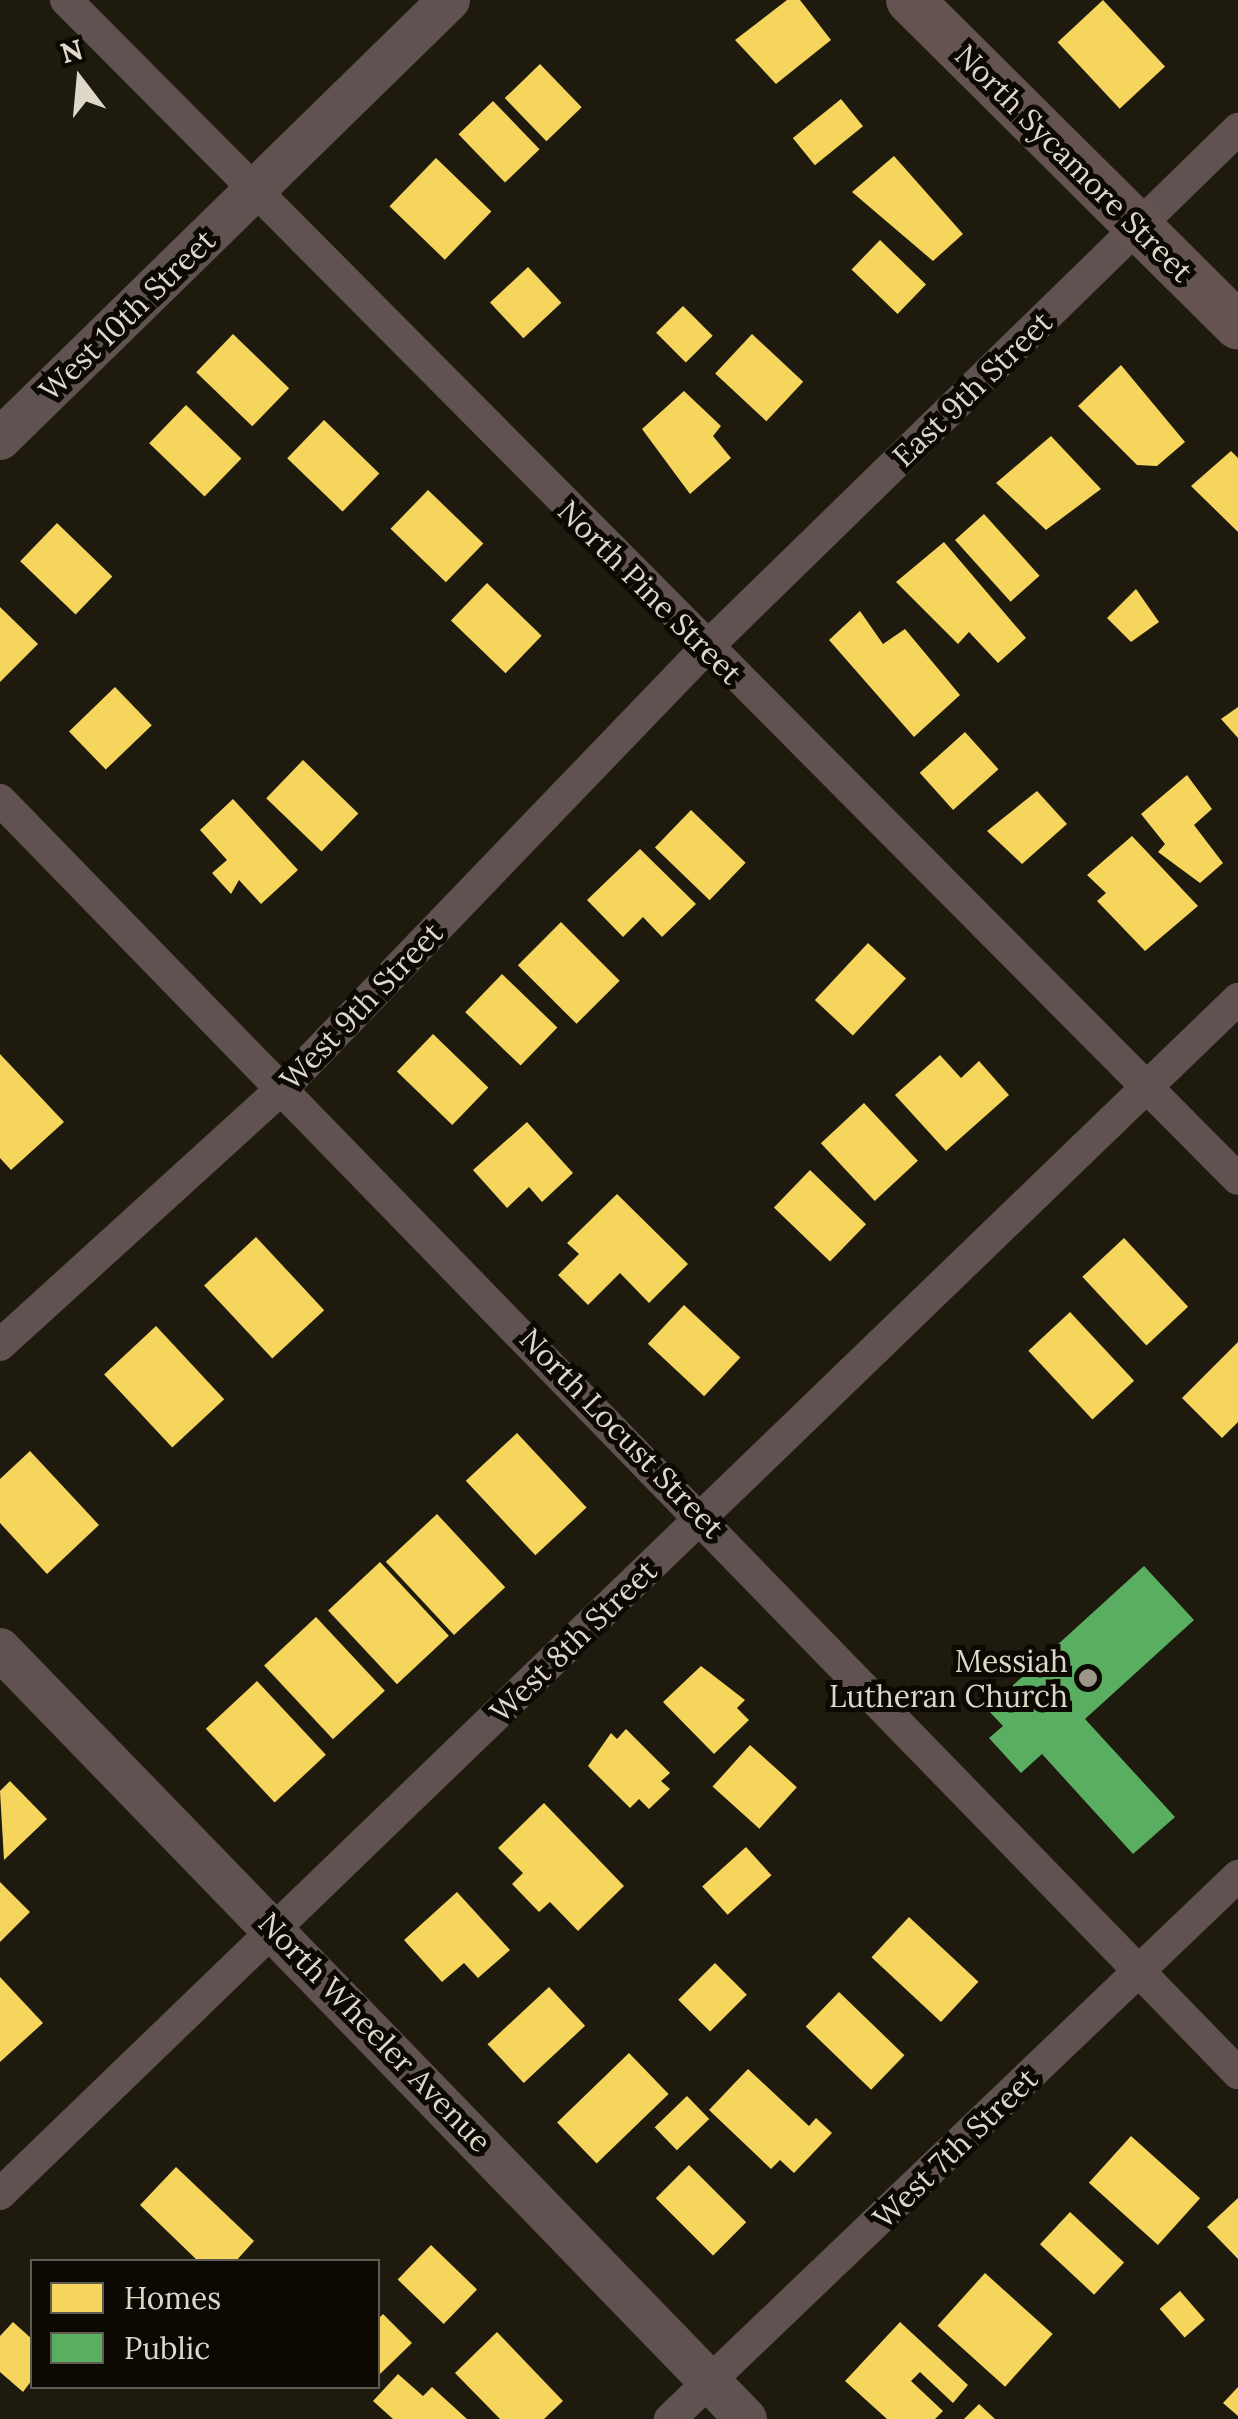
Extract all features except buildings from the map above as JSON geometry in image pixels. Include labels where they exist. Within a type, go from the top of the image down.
[{"type":"main road","name":"North Sycamore Street","points":[[910,0],[1238,326]]},
{"type":"street","name":"North Pine Street","points":[[66,0],[705,649],[1238,1179]]},
{"type":"street","name":"West 10th Street","points":[[0,438],[449,0]]},
{"type":"street","name":"East 9th Street","points":[[705,649],[1238,129]]},
{"type":"street","name":"West 9th Street","points":[[0,1346],[285,1086],[705,649]]},
{"type":"street","name":"North Locust Street","points":[[0,800],[285,1086],[1238,2073]]},
{"type":"street","name":"West 8th Street","points":[[0,2194],[1238,999]]},
{"type":"street","name":"North Wheeler Avenue","points":[[0,1649],[275,1928],[746,2419]]},
{"type":"street","name":"West 7th Street","points":[[670,2419],[1238,1876]]},
{"type":"place","name":"Messiah Lutheran Church","points":[[1088,1678]]}]
